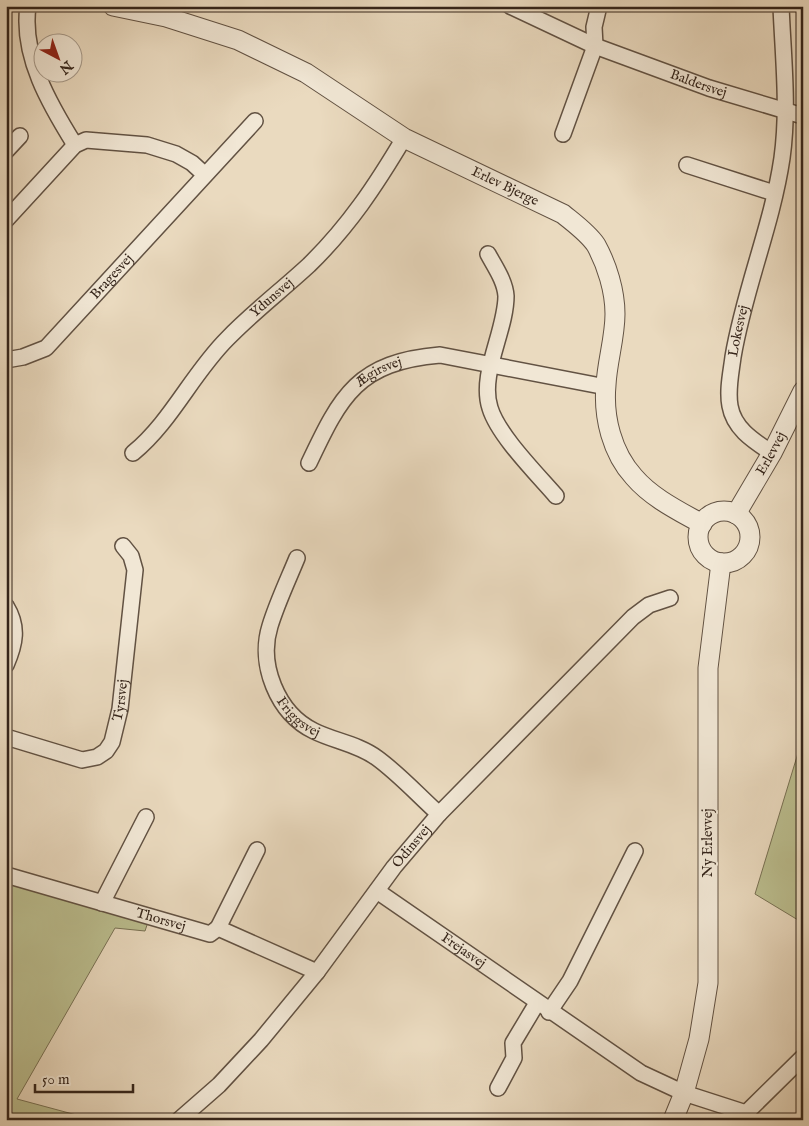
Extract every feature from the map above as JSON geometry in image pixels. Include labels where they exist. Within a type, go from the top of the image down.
[{"type":"street","points":[[28,6],[27,18],[32,53],[44,92],[75,145]]},
{"type":"street","name":"Erlev Bjerge","points":[[112,6],[166,17],[238,40],[306,73],[404,138],[563,214],[595,244],[609,274],[615,313],[606,387],[608,427],[616,452],[634,477],[658,498],[702,524]]},
{"type":"street","name":"Baldersvej","points":[[510,6],[595,46],[709,88],[803,116]]},
{"type":"street","points":[[563,134],[595,46],[594,27],[599,6]]},
{"type":"street","name":"Lokesvej","points":[[772,453],[748,437],[736,423],[730,408],[728,389],[736,338],[782,158],[786,111],[781,6]]},
{"type":"street","name":"Bragesvej","points":[[6,360],[23,357],[46,348],[204,174],[255,121]]},
{"type":"street","points":[[6,151],[20,136]]},
{"type":"street","name":"Ydunsvej","points":[[133,453],[151,439],[199,371],[227,339],[310,264],[348,223],[370,195],[404,138]]},
{"type":"street","points":[[6,220],[75,145],[86,140],[147,145],[176,154],[192,163],[204,174]]},
{"type":"street","points":[[687,165],[774,193]]},
{"type":"street","points":[[488,254],[501,279],[506,294],[505,309],[487,392],[489,407],[496,424],[556,496]]},
{"type":"street","name":"Ægirsvej","points":[[310,463],[332,415],[348,392],[387,366],[414,357],[440,355],[606,387]]},
{"type":"street","name":"Erlevvej","points":[[736,514],[772,453],[803,391]]},
{"type":"street","points":[[728,512],[736,514],[747,524],[750,540],[748,547],[737,560],[721,563],[713,560],[701,548],[699,541],[702,524],[713,514],[728,512]]},
{"type":"street","name":"Tyrsvej","points":[[6,737],[82,760],[97,757],[112,742],[120,709],[135,570],[130,556],[123,546]]},
{"type":"street","name":"Friggsvej","points":[[297,558],[269,627],[267,655],[270,677],[277,695],[289,710],[314,731],[358,748],[377,758],[439,814]]},
{"type":"street","name":"Ny Erlevvej","points":[[673,1120],[684,1093],[699,1039],[708,983],[708,668],[721,563]]},
{"type":"street","name":"Odinsvej","points":[[179,1120],[219,1085],[261,1040],[317,972],[377,890],[439,814],[633,617],[649,605],[670,598]]},
{"type":"street","points":[[6,606],[12,616],[16,629],[14,647],[6,666]]},
{"type":"street","points":[[102,902],[146,817]]},
{"type":"street","points":[[218,928],[257,850]]},
{"type":"street","points":[[498,1088],[514,1058],[512,1043],[543,1007],[570,981],[635,851]]},
{"type":"street","name":"Thorsvej","points":[[6,875],[210,934],[218,928],[317,972]]},
{"type":"street","name":"Frejasvej","points":[[377,890],[543,1007],[641,1073],[684,1093],[743,1116]]},
{"type":"street","points":[[743,1116],[803,1057]]},
{"type":"green space","points":[[803,740],[803,923],[755,894]]},
{"type":"green space","points":[[6,878],[149,919],[145,931],[115,928],[17,1099],[95,1120],[6,1120]]}]
